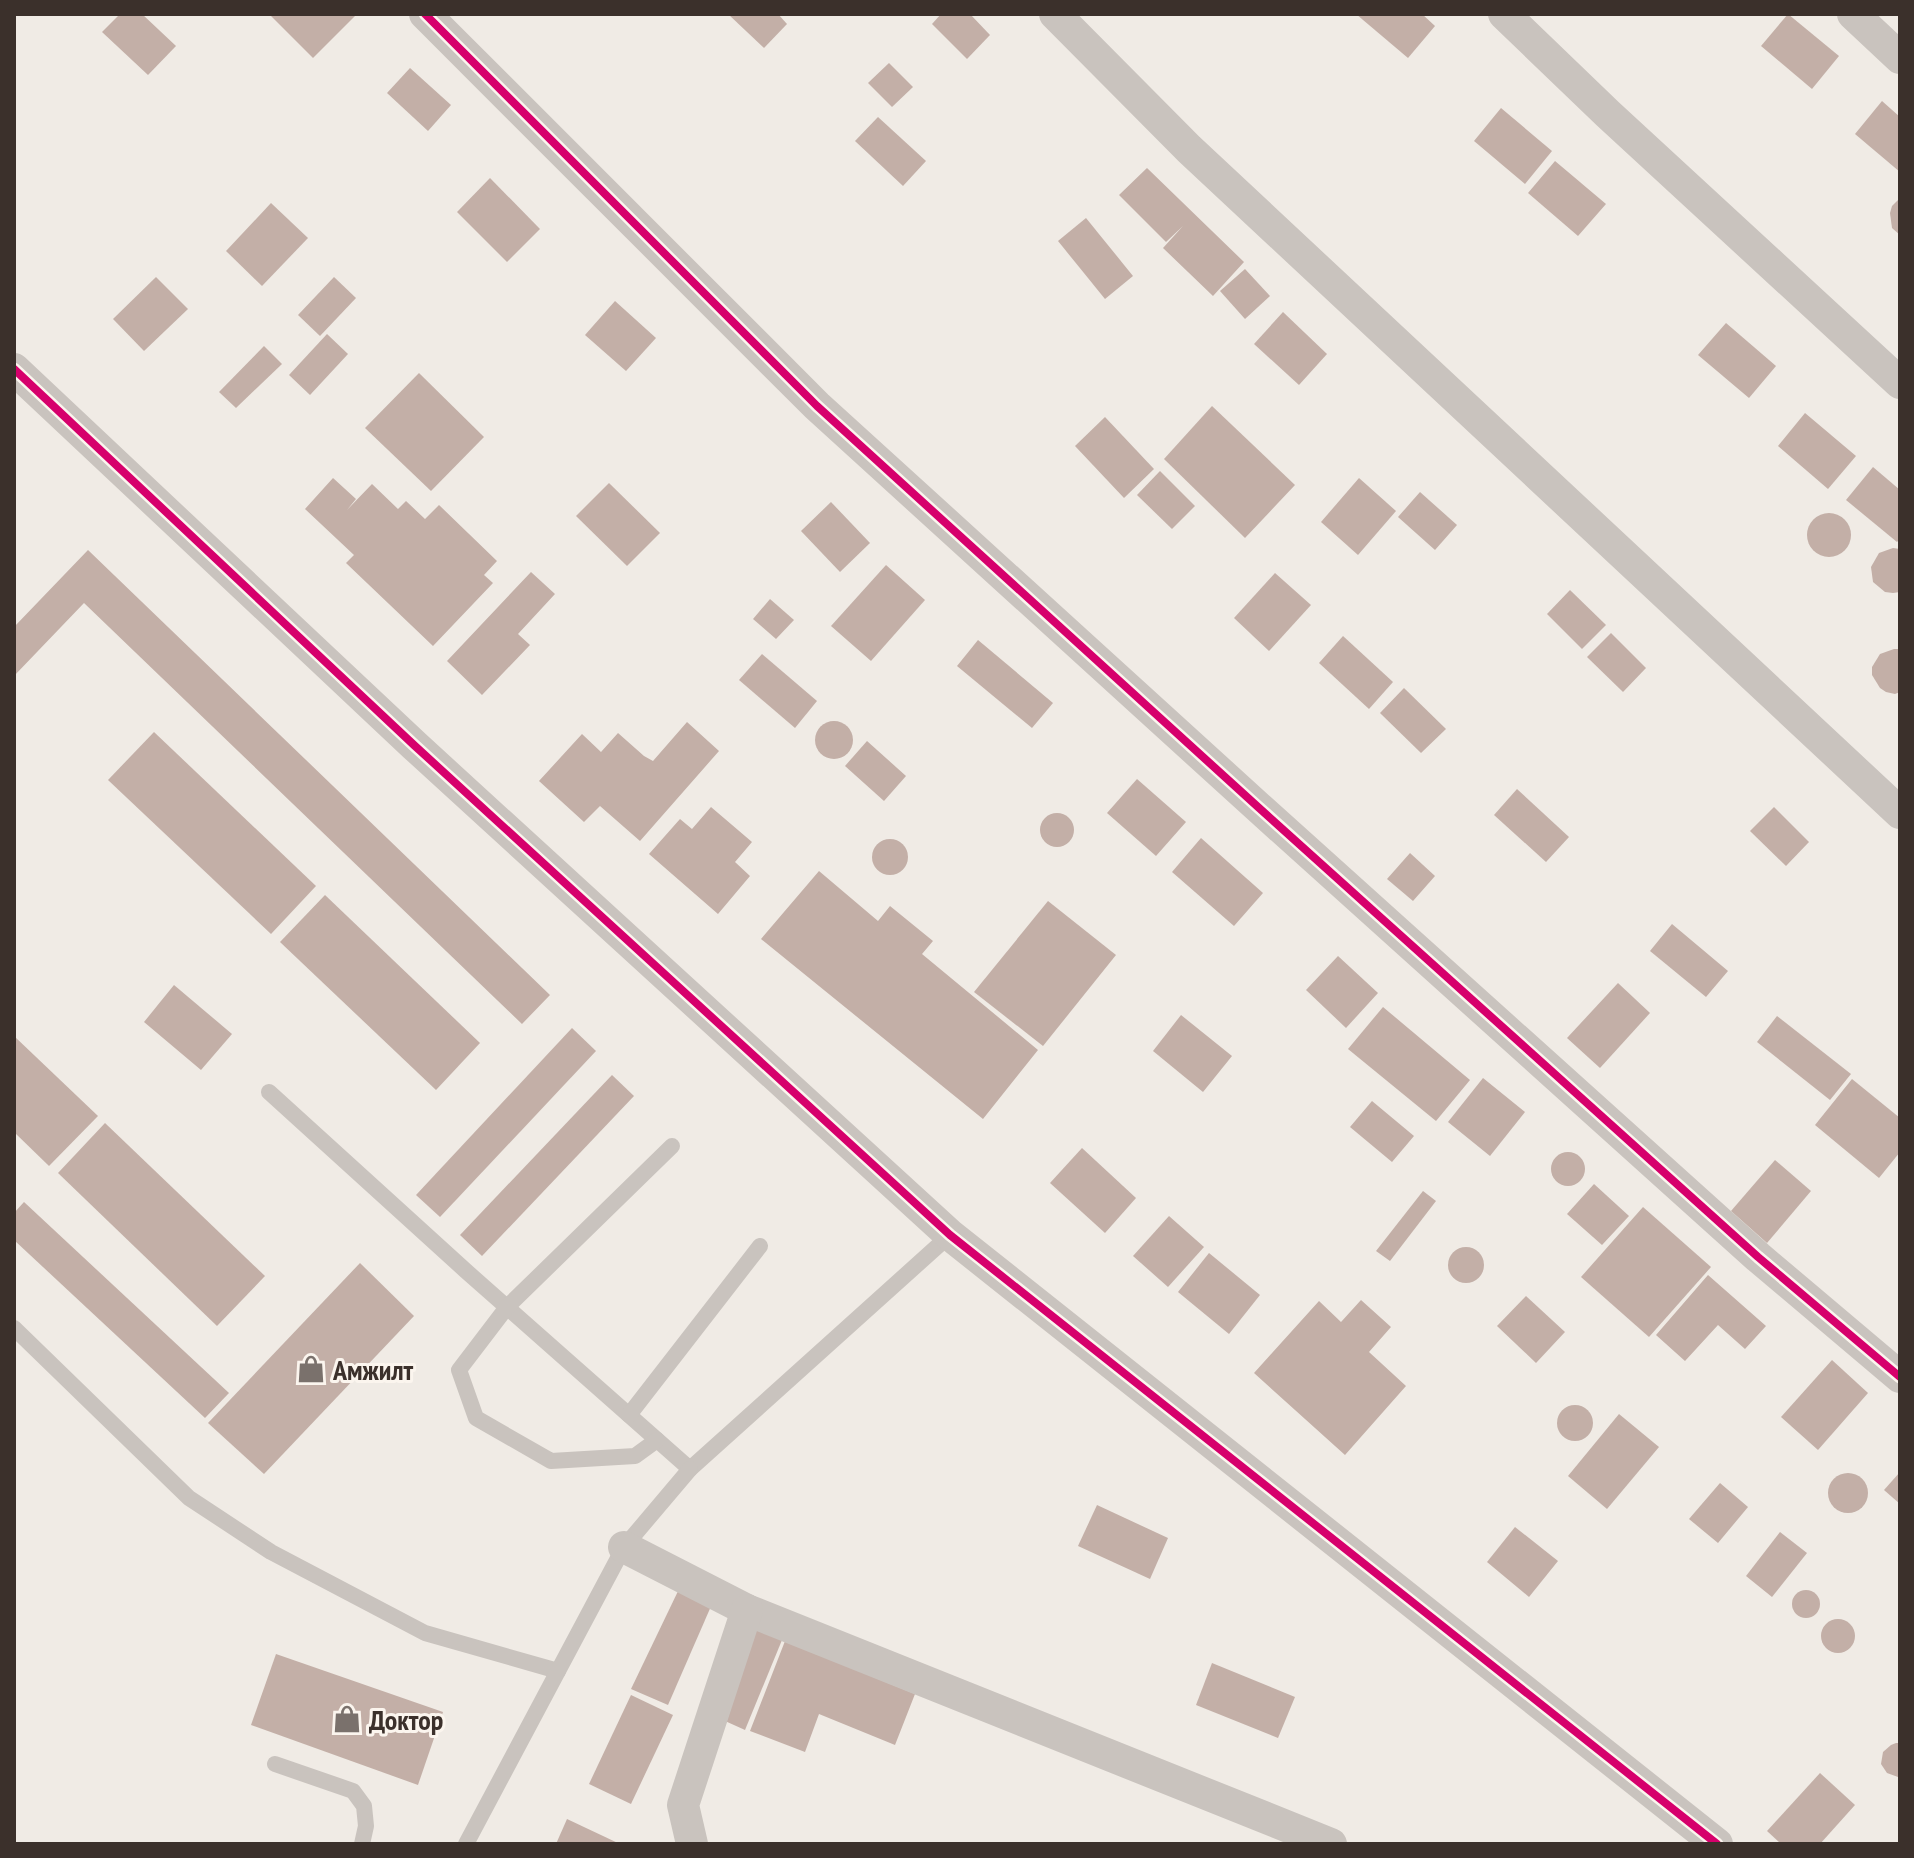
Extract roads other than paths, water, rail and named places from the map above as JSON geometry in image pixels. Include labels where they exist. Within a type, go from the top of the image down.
[{"type":"street","points":[[425,14],[817,406],[1758,1257],[1900,1377]]},
{"type":"street","points":[[1055,14],[1189,149],[1900,813]]},
{"type":"street","points":[[1504,14],[1900,383]]},
{"type":"street","points":[[1853,14],[1900,58]]},
{"type":"street","points":[[14,369],[415,746],[950,1235],[1717,1844]]},
{"type":"street","points":[[624,1547],[747,1610],[1331,1844]]},
{"type":"street","points":[[692,1844],[683,1805],[747,1610]]},
{"type":"lane","points":[[269,1092],[690,1469]]},
{"type":"lane","points":[[657,1440],[635,1456],[551,1461],[476,1418],[459,1370],[507,1307],[672,1146]]},
{"type":"lane","points":[[466,1844],[624,1547],[690,1469],[950,1235]]},
{"type":"lane","points":[[629,1415],[760,1246]]},
{"type":"lane","points":[[14,1328],[189,1498],[271,1552],[425,1633],[558,1671]]},
{"type":"lane","points":[[275,1764],[353,1791],[364,1806],[366,1826],[362,1844]]},
{"type":"place","name":"Амжилт","points":[[311,1369]]},
{"type":"place","name":"Доктор","points":[[347,1719]]}]
